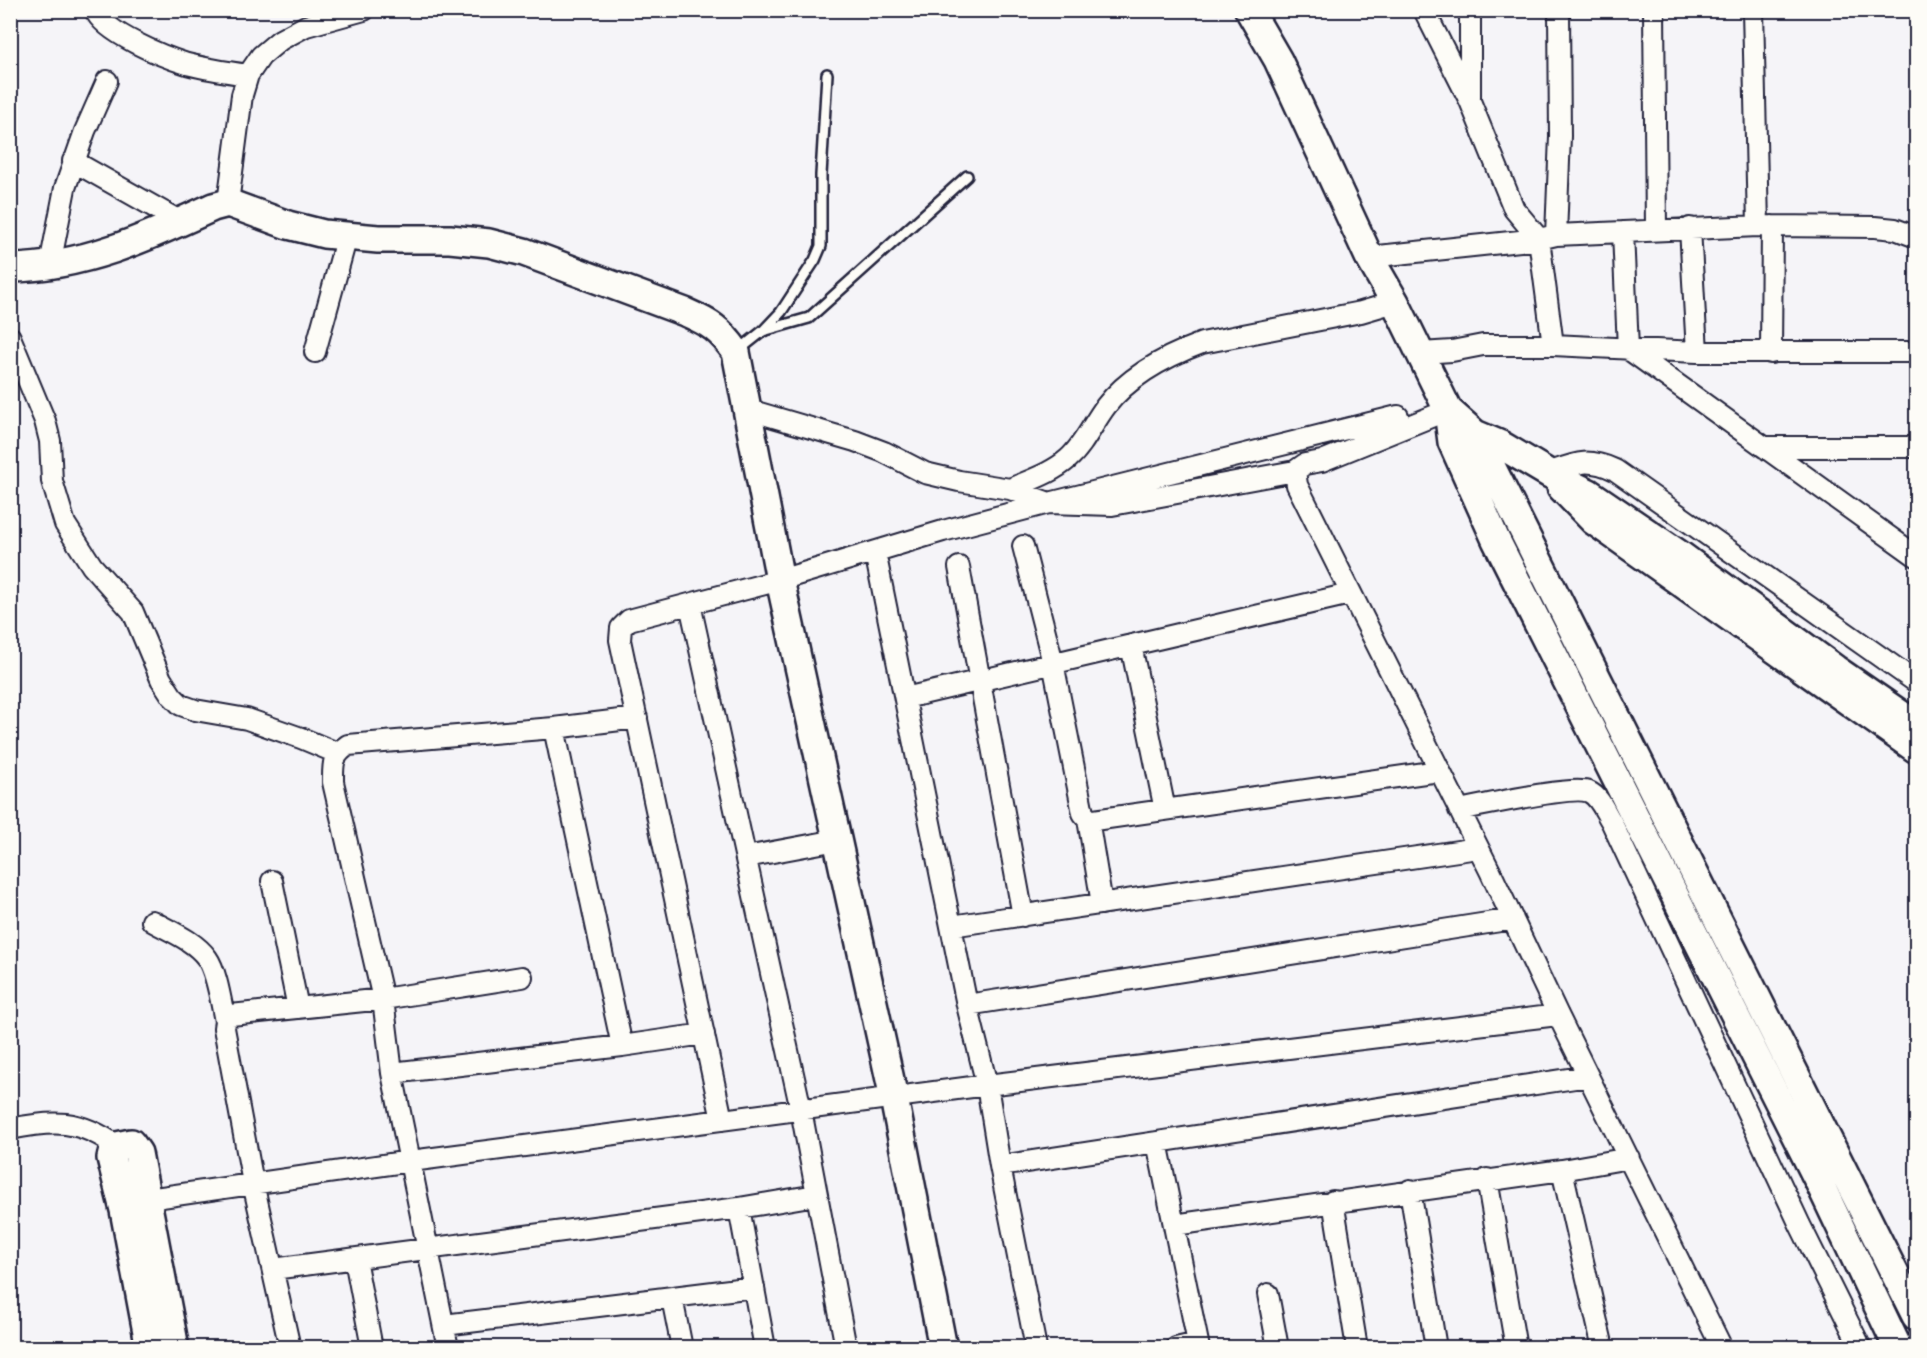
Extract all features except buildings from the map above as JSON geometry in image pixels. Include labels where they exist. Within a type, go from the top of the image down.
[{"type":"street","points":[[95,10],[98,18],[109,28],[155,51],[184,63],[248,75]]},
{"type":"street","points":[[228,203],[242,95],[248,75],[261,56],[280,40],[306,26],[364,10]]},
{"type":"street","points":[[1249,10],[1278,60],[1369,257],[1395,302],[1448,410],[1917,1316]]},
{"type":"street","points":[[1424,10],[1470,101],[1514,209],[1548,237]]},
{"type":"street","points":[[1470,10],[1470,101]]},
{"type":"street","points":[[1553,345],[1548,237],[1560,136],[1559,10]]},
{"type":"street","points":[[1654,10],[1656,230]]},
{"type":"street","points":[[1753,10],[1771,353]]},
{"type":"street","points":[[50,265],[58,218],[73,161],[106,81]]},
{"type":"street","points":[[73,161],[181,222]]},
{"type":"street","points":[[10,268],[50,265],[117,249],[213,207],[228,203],[288,225],[324,234],[378,239],[450,239],[489,243],[524,252],[685,312],[706,322],[724,335],[736,352],[780,580],[894,1098],[943,1347]]},
{"type":"street","points":[[1369,257],[1548,237],[1690,228],[1875,227],[1895,229],[1917,237]]},
{"type":"street","points":[[1690,228],[1697,352]]},
{"type":"street","points":[[1623,232],[1628,349]]},
{"type":"street","points":[[315,352],[346,236]]},
{"type":"street","points":[[1010,489],[1058,467],[1070,457],[1119,390],[1134,378],[1180,351],[1202,343],[1361,312],[1395,302]]},
{"type":"street","points":[[10,337],[45,421],[50,441],[52,481],[65,524],[92,566],[133,612],[161,679],[172,696],[181,705],[195,710],[247,719],[337,753]]},
{"type":"street","points":[[1421,353],[1452,351],[1483,345],[1553,345],[1697,352],[1917,352]]},
{"type":"street","points":[[1628,349],[1917,556]]},
{"type":"street","points":[[746,409],[855,441],[884,452],[925,473],[1010,489],[1049,503],[1112,505],[1295,471],[1305,464],[1322,461],[1448,410]]},
{"type":"street","points":[[722,1120],[620,640],[621,628],[629,620],[780,580],[1049,503],[1398,416]]},
{"type":"street","points":[[1463,438],[1501,445],[1589,494],[1680,555],[1835,669],[1917,725]]},
{"type":"street","points":[[1463,438],[1496,540],[1819,1182],[1898,1347]]},
{"type":"street","points":[[1764,447],[1917,447]]},
{"type":"street","points":[[1548,473],[1577,462],[1601,463],[1615,470],[1917,682]]},
{"type":"street","points":[[1295,471],[1297,485],[1350,594],[1478,848],[1722,1347]]},
{"type":"street","points":[[1548,473],[1594,521],[1917,749]]},
{"type":"street","points":[[1023,546],[1053,663],[1083,813],[1088,819],[1102,904]]},
{"type":"street","points":[[875,552],[967,1005],[987,1085],[1000,1166],[1036,1347]]},
{"type":"street","points":[[959,567],[1023,916]]},
{"type":"street","points":[[905,698],[1350,594]]},
{"type":"street","points":[[690,604],[801,1110],[846,1347]]},
{"type":"street","points":[[1131,645],[1165,810]]},
{"type":"street","points":[[448,1347],[392,1073],[383,999],[333,782],[333,763],[337,753],[348,745],[554,728],[637,718]]},
{"type":"street","points":[[554,728],[622,1046]]},
{"type":"street","points":[[1088,819],[1094,820],[1439,771]]},
{"type":"street","points":[[1588,792],[1615,776]]},
{"type":"street","points":[[1459,810],[1578,790],[1588,792],[1597,798],[1611,821],[1800,1225],[1861,1347]]},
{"type":"street","points":[[746,857],[837,840]]},
{"type":"street","points":[[951,926],[1478,848]]},
{"type":"street","points":[[272,881],[298,1008]]},
{"type":"street","points":[[967,1005],[1513,919]]},
{"type":"street","points":[[152,921],[193,945],[207,958],[214,976],[225,1021],[224,1028],[253,1183],[290,1347]]},
{"type":"street","points":[[225,1021],[231,1015],[383,999],[522,978]]},
{"type":"street","points":[[148,1198],[987,1085],[1558,1015]]},
{"type":"street","points":[[392,1073],[704,1034]]},
{"type":"street","points":[[1000,1166],[1588,1076]]},
{"type":"street","points":[[10,1129],[39,1123],[63,1122],[86,1127],[117,1146]]},
{"type":"street","points":[[1157,1142],[1199,1345],[1176,1347]]},
{"type":"street","points":[[150,1347],[124,1210],[111,1158],[112,1150],[117,1146],[130,1143],[135,1146],[138,1153],[148,1198],[175,1347]]},
{"type":"street","points":[[1174,1225],[1562,1170],[1629,1158]]},
{"type":"street","points":[[1562,1170],[1603,1347]]},
{"type":"street","points":[[1487,1179],[1515,1347]]},
{"type":"street","points":[[1410,1190],[1436,1347]]},
{"type":"street","points":[[273,1269],[739,1208],[816,1195]]},
{"type":"street","points":[[1333,1202],[1357,1347]]},
{"type":"street","points":[[739,1208],[765,1347]]},
{"type":"street","points":[[355,1259],[372,1347]]},
{"type":"street","points":[[444,1325],[754,1287]]},
{"type":"street","points":[[1268,1294],[1278,1347]]},
{"type":"street","points":[[672,1298],[682,1347]]},
{"type":"lane","points":[[736,352],[763,331],[786,303],[815,260],[821,246],[821,176],[827,74]]},
{"type":"lane","points":[[763,331],[808,318],[967,176]]}]
